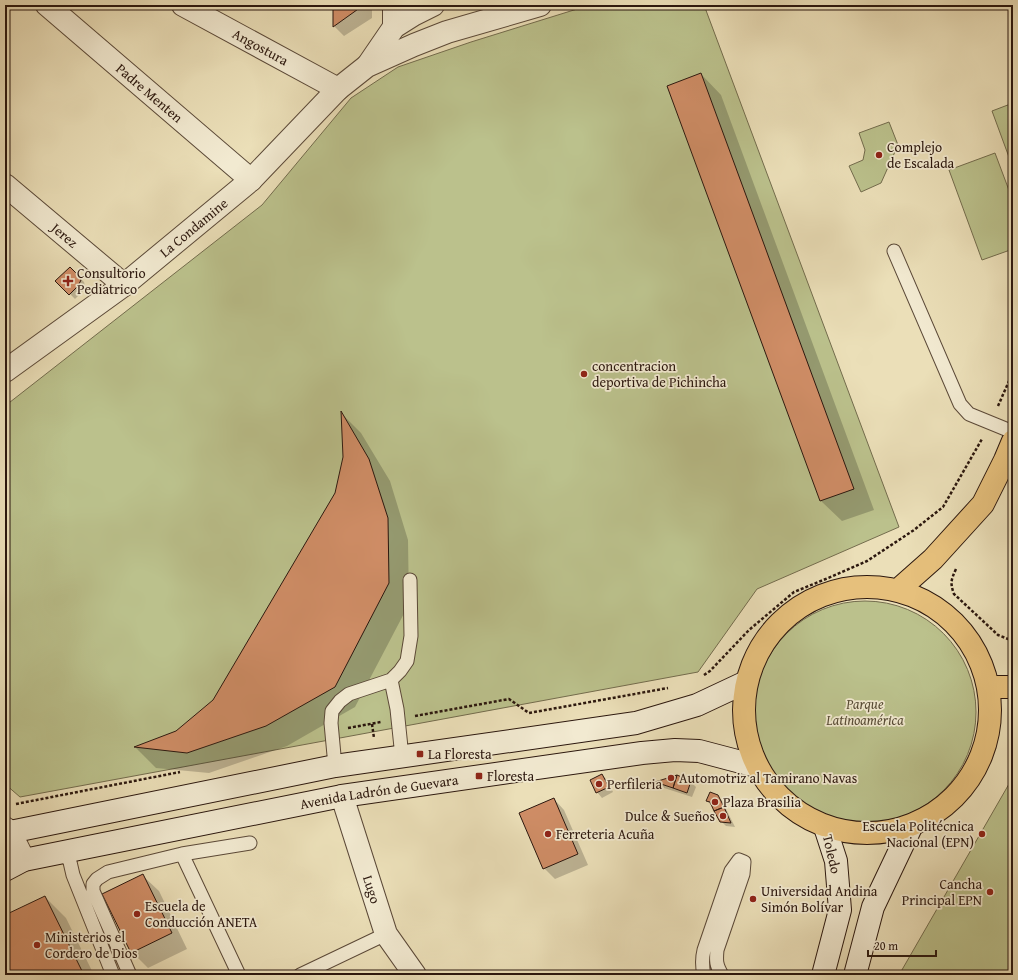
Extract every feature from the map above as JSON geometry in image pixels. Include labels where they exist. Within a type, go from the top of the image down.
[{"type":"main road","points":[[898,590],[933,559],[983,504],[1011,448]]},
{"type":"main road","points":[[859,587],[898,590],[931,603],[959,625],[979,654],[990,687],[991,722],[984,755],[966,784],[942,809],[912,825],[884,833],[854,833],[825,827],[797,813],[774,792],[756,766],[748,744],[743,722],[746,682],[761,645],[787,616],[821,596],[852,588],[859,587]]},
{"type":"main road","points":[[990,687],[1013,687]]},
{"type":"street","name":"Padre Menten","points":[[47,5],[252,180]]},
{"type":"street","name":"Angostura","points":[[183,5],[338,89]]},
{"type":"street","points":[[394,5],[394,27]]},
{"type":"street","name":"La Condamine","points":[[367,66],[394,27],[433,5]]},
{"type":"street","name":"La Condamine","points":[[5,371],[124,285],[252,180],[338,89],[367,66],[447,32],[540,5]]},
{"type":"street","name":"Jerez","points":[[5,185],[124,285]]},
{"type":"street","points":[[14,865],[7,831],[335,766],[636,723],[697,705],[746,682]]},
{"type":"street","name":"Avenida Ladrón de Guevara","points":[[14,865],[64,852],[342,796],[642,753],[675,750],[699,751],[756,766]]},
{"type":"street","name":"Lugo","points":[[342,796],[386,934],[415,975]]},
{"type":"street","points":[[855,975],[873,907],[912,825]]},
{"type":"street","name":"Toledo","points":[[823,975],[840,910],[836,860],[825,827]]},
{"type":"lane","points":[[894,251],[960,404],[969,414],[1013,432]]},
{"type":"lane","points":[[335,766],[331,723],[332,711],[340,701],[349,694],[392,680],[407,661],[411,636],[410,580]]},
{"type":"lane","points":[[392,680],[397,709],[402,757]]},
{"type":"lane","points":[[130,975],[93,890],[93,884],[97,879],[108,872],[182,854],[250,843]]},
{"type":"lane","points":[[64,852],[70,862],[73,875],[113,975]]},
{"type":"lane","points":[[182,854],[239,975]]},
{"type":"lane","points":[[704,975],[704,950],[731,871],[738,860],[744,862],[743,874],[717,950],[716,962],[722,975]]},
{"type":"lane","points":[[300,975],[386,934]]},
{"type":"path","points":[[698,678],[710,671],[749,630],[794,592],[867,561],[914,530],[943,507],[991,424],[1013,372]]},
{"type":"path","points":[[958,567],[952,578],[951,585],[954,594],[998,635],[1013,641]]},
{"type":"path","points":[[332,731],[509,699],[529,713],[672,687]]},
{"type":"path","points":[[16,804],[183,772]]},
{"type":"green space","points":[[590,5],[704,5],[899,527],[757,589],[698,672],[20,797],[5,784],[5,406],[262,205],[351,98],[398,67],[471,42]]},
{"type":"green space","points":[[1013,103],[1013,168],[992,111]]},
{"type":"green space","name":"Complejo de Escalada","points":[[889,122],[898,145],[881,183],[861,192],[849,166],[863,160],[865,150],[859,133]]},
{"type":"green space","points":[[995,153],[1013,201],[1013,249],[982,260],[949,170]]},
{"type":"green space","name":"Parque Latinoamérica","points":[[865,601],[887,603],[917,614],[935,626],[951,642],[963,660],[971,680],[974,690],[976,712],[974,734],[963,764],[951,782],[935,798],[917,810],[897,818],[887,821],[865,823],[843,821],[813,810],[795,798],[779,782],[767,764],[759,744],[756,734],[754,712],[756,690],[767,660],[779,642],[795,626],[813,614],[833,606],[843,603]]},
{"type":"green space","name":"Cancha Principal EPN","points":[[1013,777],[1013,975],[899,975]]},
{"type":"building","points":[[333,5],[361,5],[361,7],[333,27]]},
{"type":"building","points":[[701,73],[854,489],[820,501],[667,86]]},
{"type":"building","name":"Consultorio Pediatrico","points":[[70,267],[81,280],[78,286],[69,295],[55,281]]},
{"type":"building","points":[[341,411],[369,459],[388,518],[389,583],[335,687],[266,726],[187,753],[134,747],[176,731],[213,700],[335,493],[343,457]]},
{"type":"building","name":"Perfileria","points":[[602,774],[609,787],[596,793],[590,780]]},
{"type":"building","points":[[677,775],[691,781],[687,793],[673,788]]},
{"type":"building","name":"Automotriz al Tamirano Navas","points":[[677,775],[673,788],[655,782]]},
{"type":"building","name":"Plaza Brasilia","points":[[710,792],[718,795],[724,807],[714,811],[710,802],[706,801]]},
{"type":"building","name":"Ferreteria Acuña","points":[[554,798],[578,854],[543,869],[519,813]]},
{"type":"building","name":"Dulce & Sueños","points":[[724,807],[731,823],[720,822],[714,811]]},
{"type":"building","name":"Escuela de Conducción ANETA","points":[[143,874],[172,933],[131,953],[102,894]]},
{"type":"building","name":"Ministerios el Cordero de Dios","points":[[45,896],[84,975],[5,975],[5,915]]},
{"type":"place","name":"Complejo de Escalada","points":[[879,155]]},
{"type":"place","name":"Consultorio Pediatrico","points":[[68,281]]},
{"type":"place","name":"concentracion deportiva de Pichincha","points":[[584,374]]},
{"type":"place","name":"La Floresta","points":[[420,754]]},
{"type":"place","name":"Floresta","points":[[479,776]]},
{"type":"place","name":"Automotriz al Tamirano Navas","points":[[671,778]]},
{"type":"place","name":"Perfileria","points":[[599,784]]},
{"type":"place","name":"Plaza Brasilia","points":[[715,802]]},
{"type":"place","name":"Dulce & Sueños","points":[[723,816]]},
{"type":"place","name":"Ferreteria Acuña","points":[[548,834]]},
{"type":"place","name":"Escuela Politécnica Nacional (EPN)","points":[[982,834]]},
{"type":"place","name":"Cancha Principal EPN","points":[[990,892]]},
{"type":"place","name":"Universidad Andina Simón Bolívar","points":[[753,899]]},
{"type":"place","name":"Escuela de Conducción ANETA","points":[[137,914]]},
{"type":"place","name":"Ministerios el Cordero de Dios","points":[[37,945]]}]
